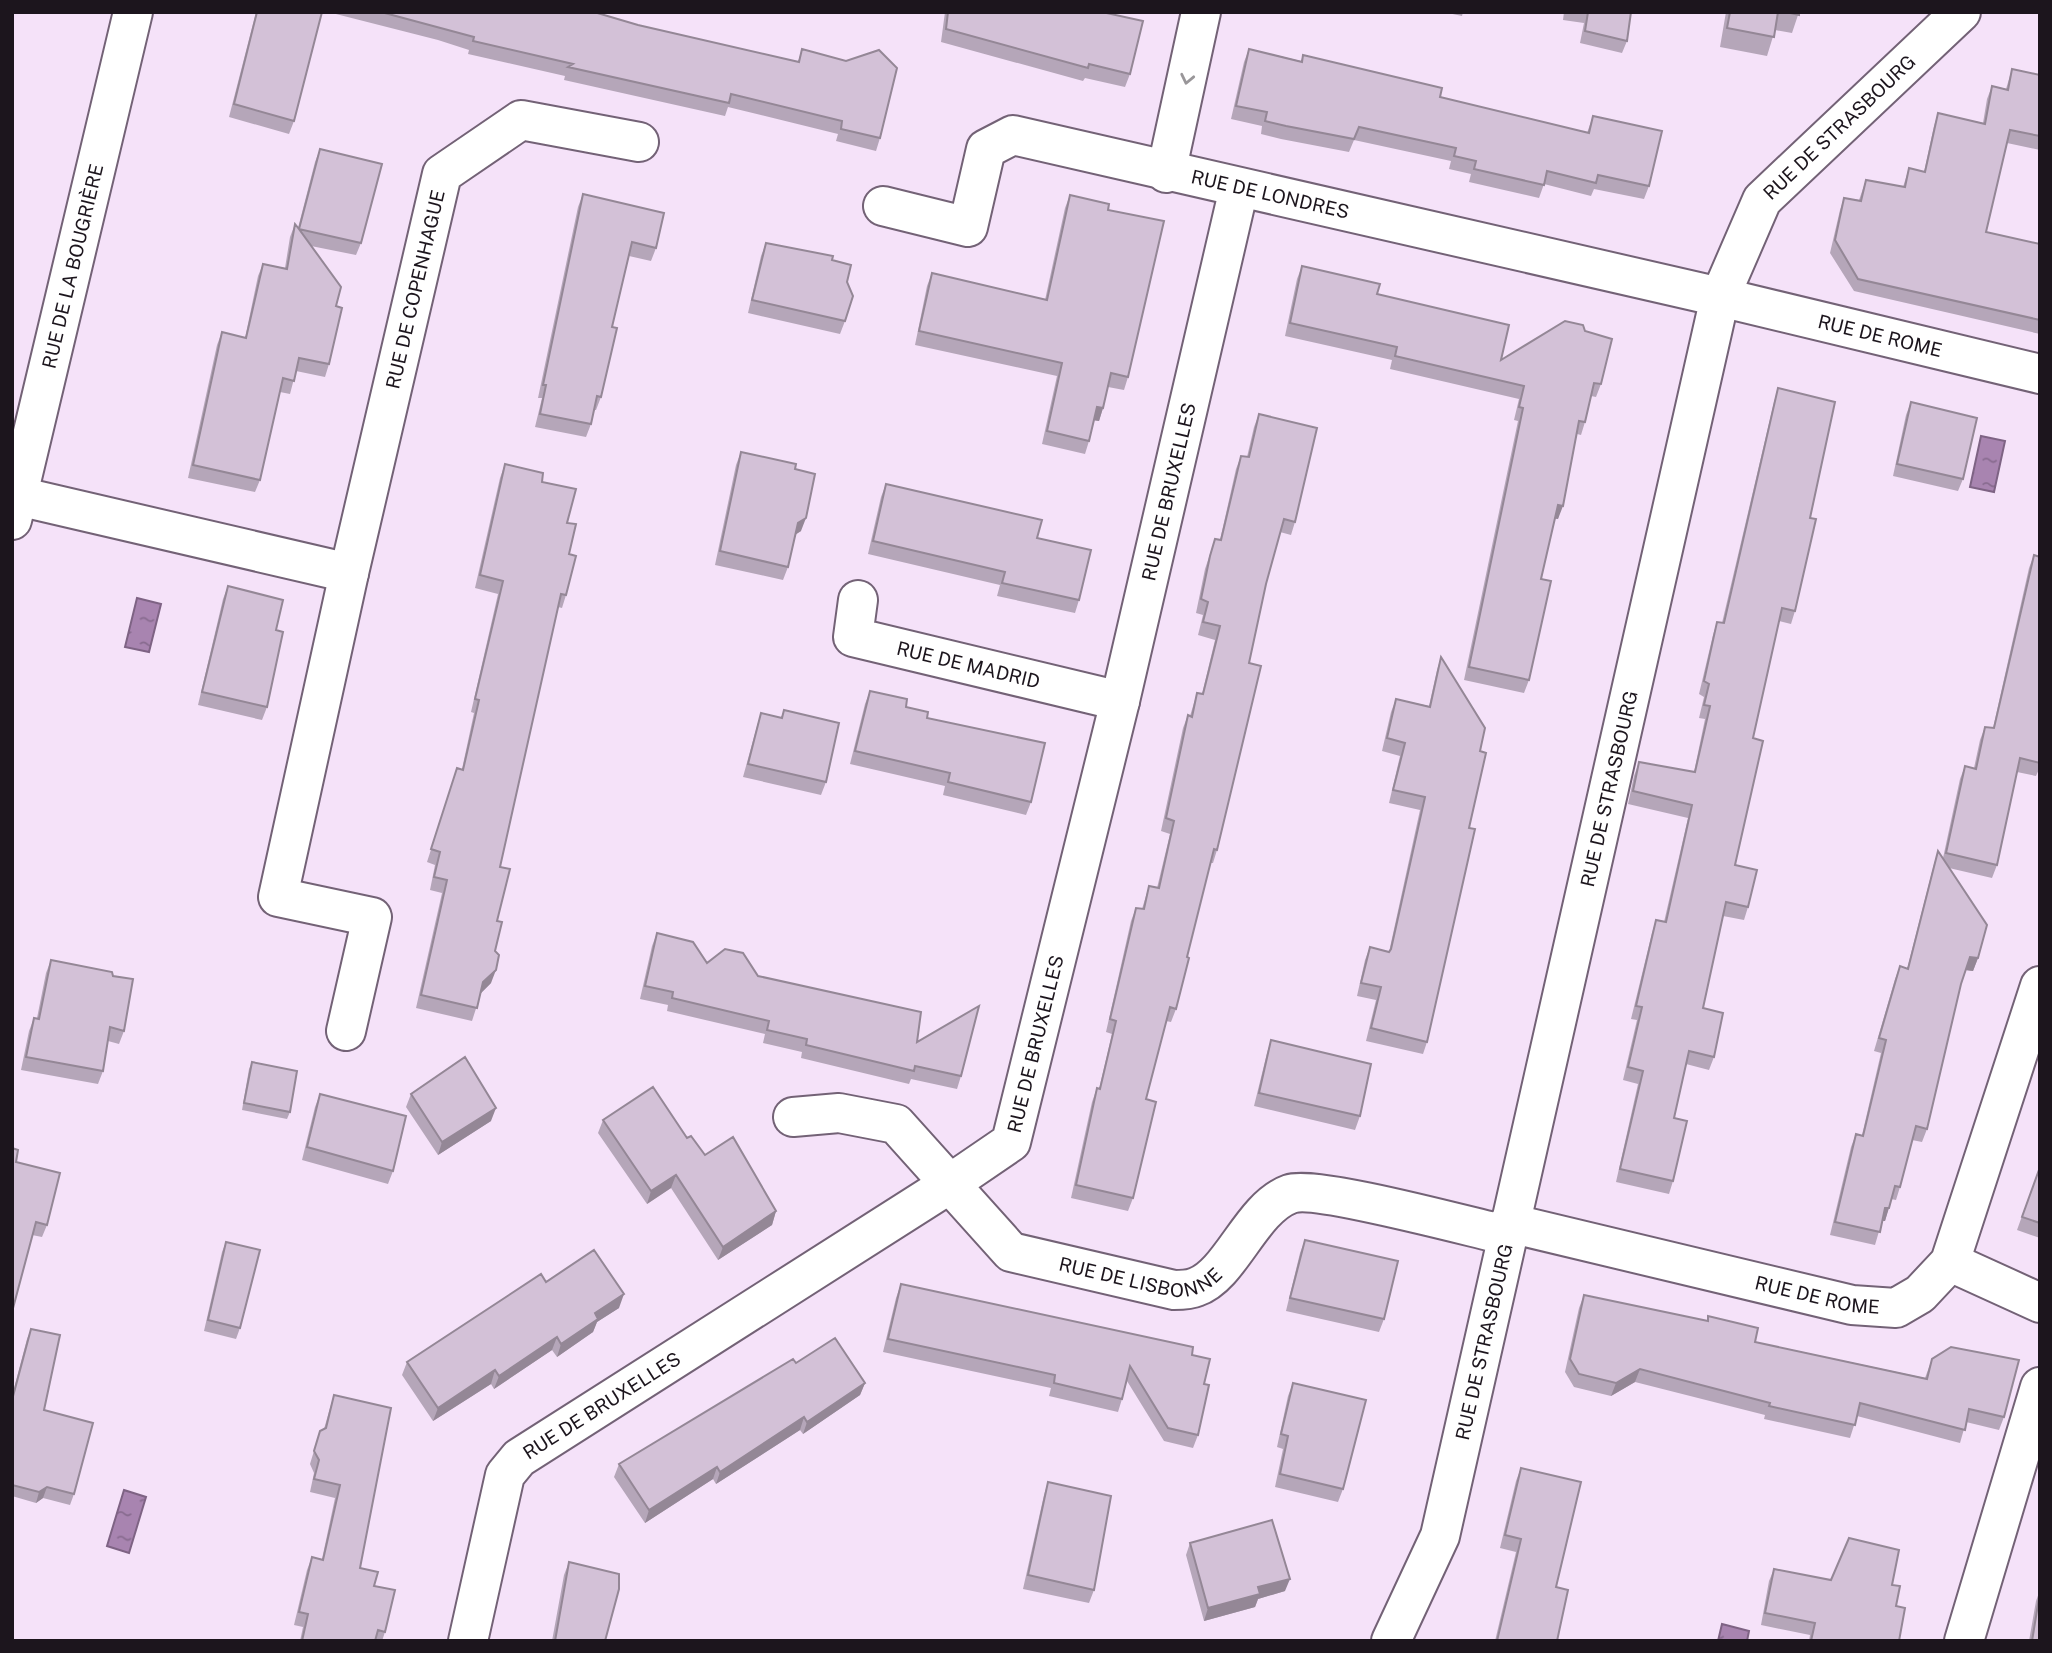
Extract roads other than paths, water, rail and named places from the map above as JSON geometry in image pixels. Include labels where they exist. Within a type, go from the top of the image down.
[{"type":"street","name":"RUE DE LA BOUGRIÈRE","points":[[15,508],[133,12]]},
{"type":"street","points":[[1166,173],[1201,12]]},
{"type":"street","name":"RUE DE STRASBOURG","points":[[1391,1641],[1440,1536],[1507,1229],[1720,297],[1762,200],[1961,12]]},
{"type":"street","name":"RUE DE COPENHAGUE","points":[[346,1031],[372,917],[278,897],[349,573],[442,174],[521,120],[639,142]]},
{"type":"street","name":"RUE DE LONDRES","points":[[883,206],[968,227],[986,149],[1013,135],[1166,173],[1720,297]]},
{"type":"street","name":"RUE DE BRUXELLES","points":[[468,1641],[505,1475],[511,1465],[1011,1142],[1120,701],[1239,188]]},
{"type":"street","name":"RUE DE ROME","points":[[1720,297],[2040,374]]},
{"type":"street","points":[[15,508],[349,573]]},
{"type":"street","name":"RUE DE MADRID","points":[[858,600],[853,638],[1120,701]]},
{"type":"street","name":"RUE DE ROME","points":[[1507,1229],[1852,1305],[1896,1308],[1934,1283],[1950,1262],[2040,986]]},
{"type":"street","name":"RUE DE LISBONNE","points":[[793,1117],[839,1113],[896,1124],[1011,1252],[1174,1290],[1196,1287],[1211,1278],[1269,1208],[1291,1193],[1323,1194],[1507,1229]]},
{"type":"street","points":[[1950,1262],[2040,1303]]},
{"type":"street","points":[[1964,1641],[2040,1387]]},
{"type":"water","points":[[1981,436],[2005,441],[1994,492],[1970,487]]},
{"type":"water","points":[[137,598],[161,604],[149,652],[125,647]]},
{"type":"water","points":[[124,1490],[146,1497],[129,1553],[107,1546]]},
{"type":"water","points":[[1722,1624],[1749,1631],[1747,1641],[1718,1641]]}]
